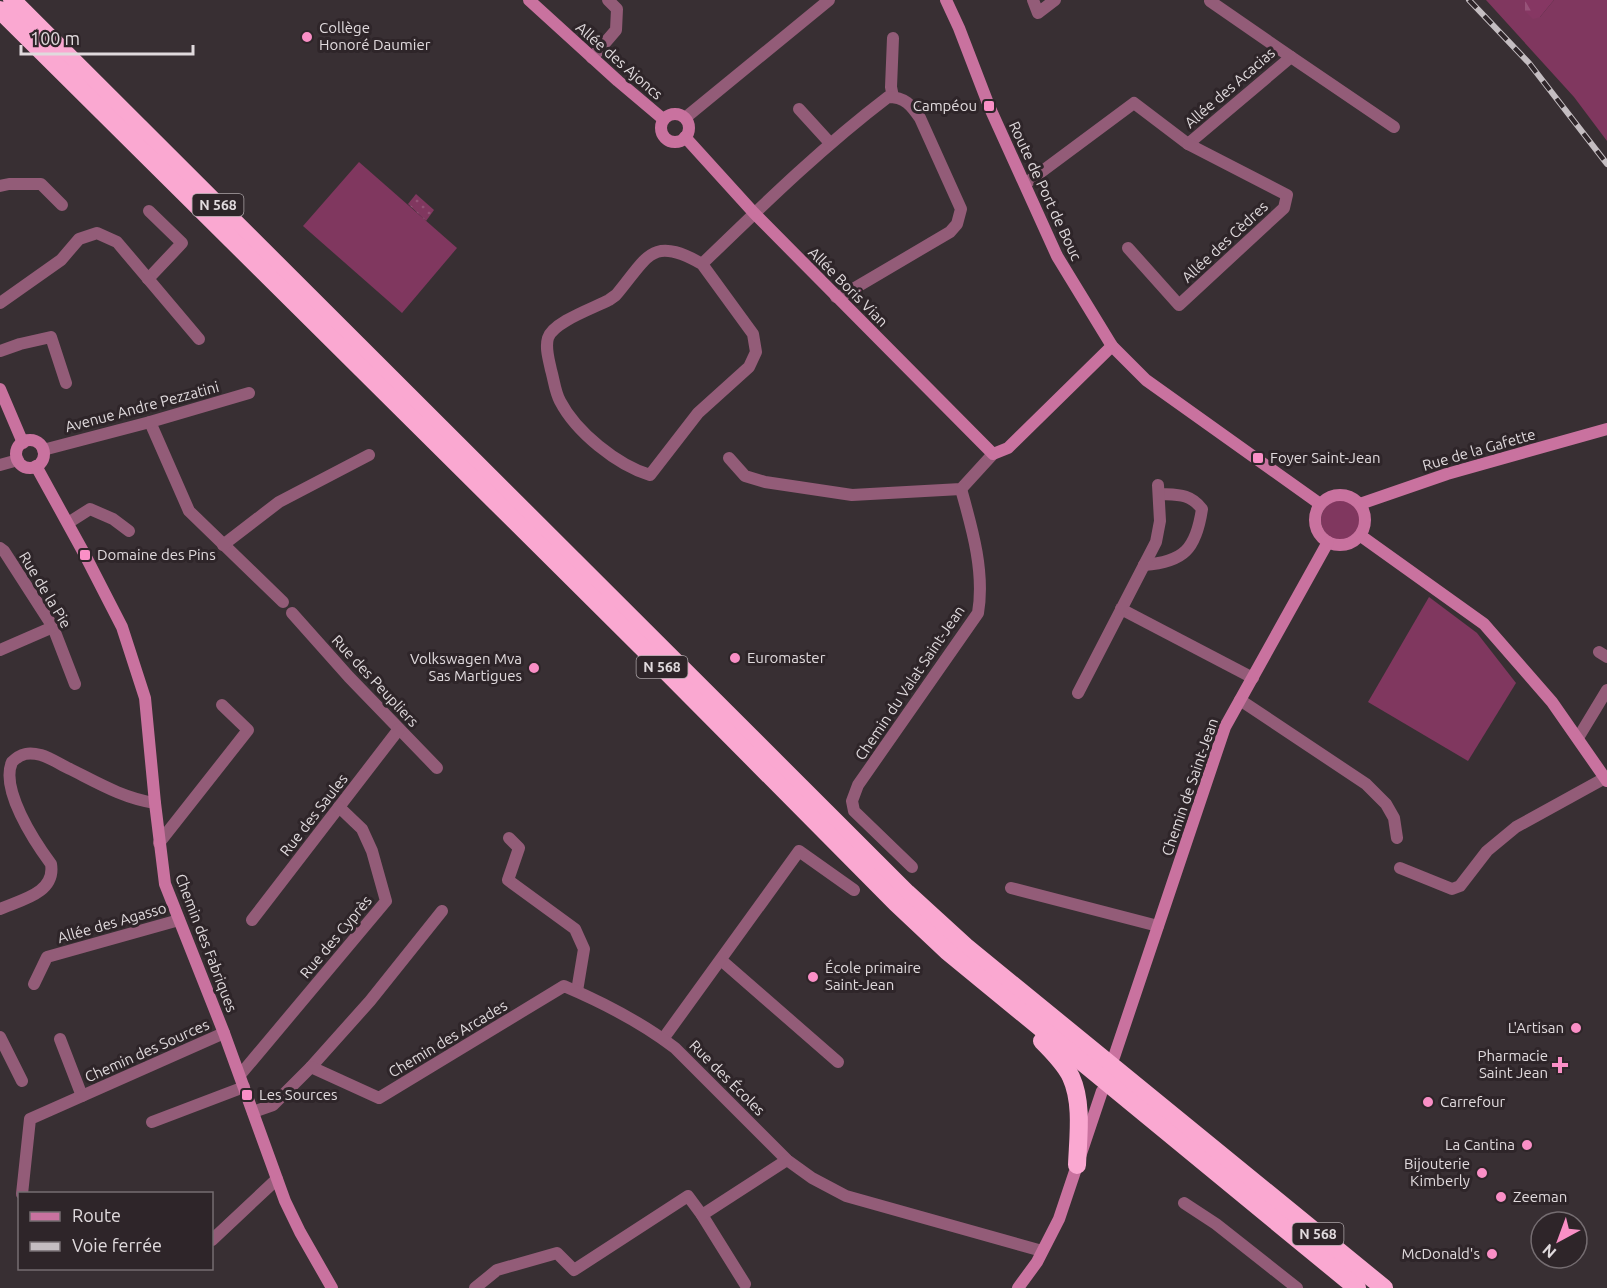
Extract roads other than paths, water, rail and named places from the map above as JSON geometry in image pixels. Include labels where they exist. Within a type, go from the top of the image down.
[{"type":"highway","name":"N 568","points":[[12,0],[907,893],[965,946],[1384,1288]]},
{"type":"highway","name":"N 568","points":[[0,10],[642,647],[896,903],[947,951],[1357,1288]]},
{"type":"highway","points":[[947,951],[1052,1051],[1071,1076],[1076,1093],[1079,1127],[1077,1165]]},
{"type":"highway","points":[[1252,1181],[1310,1218],[1398,1288]]},
{"type":"street","name":"Allée des Ajoncs","points":[[529,0],[663,119]]},
{"type":"street","points":[[592,58],[616,30],[617,9],[608,0]]},
{"type":"street","points":[[685,118],[829,0]]},
{"type":"street","name":"Route de Port de Bouc","points":[[946,0],[989,106],[1057,256],[1112,346],[1146,380],[1320,504]]},
{"type":"street","points":[[1033,0],[1038,13],[1055,0]]},
{"type":"street","name":"Allée des Acacias","points":[[1025,184],[1134,103],[1188,144],[1291,57],[1210,1]]},
{"type":"street","points":[[893,38],[891,87],[893,97]]},
{"type":"street","points":[[1291,57],[1394,127]]},
{"type":"street","points":[[702,264],[830,143],[888,97],[900,97],[912,106],[920,118],[961,209],[957,224],[950,232],[836,297]]},
{"type":"street","points":[[799,109],[830,143]]},
{"type":"street","points":[[673,114],[682,115],[685,118],[689,127],[685,137],[674,142],[665,138],[661,130],[663,119],[673,114]]},
{"type":"street","name":"Allée Boris Vian","points":[[685,137],[754,213],[993,454]]},
{"type":"street","name":"Allée des Cèdres","points":[[1128,248],[1179,305],[1284,208],[1287,195],[1188,144]]},
{"type":"street","points":[[0,186],[41,184],[62,205]]},
{"type":"street","points":[[147,279],[182,243],[149,211]]},
{"type":"street","points":[[0,303],[61,260],[79,239],[97,233],[117,242],[199,339]]},
{"type":"street","points":[[664,249],[685,254],[702,264],[753,334],[756,352],[749,367],[698,413],[650,475],[637,471],[594,442],[570,418],[558,398],[547,352],[548,338],[558,325],[616,295],[653,252],[664,249]]},
{"type":"street","points":[[0,351],[51,337],[66,383]]},
{"type":"street","points":[[729,458],[745,476],[765,482],[852,495],[961,489],[993,454],[1008,448],[1112,346]]},
{"type":"street","points":[[0,389],[23,442]]},
{"type":"street","name":"Avenue Andre Pezzatini","points":[[43,450],[249,393]]},
{"type":"street","points":[[150,422],[189,511],[283,602]]},
{"type":"street","name":"Rue de la Gafette","points":[[1360,504],[1447,474],[1607,429]]},
{"type":"street","points":[[35,441],[43,450],[44,457],[36,466],[28,468],[18,460],[16,452],[23,442],[35,441]]},
{"type":"street","points":[[223,545],[279,502],[369,455]]},
{"type":"street","points":[[0,465],[18,460]]},
{"type":"street","name":"Chemin des Fabriques","points":[[36,466],[122,627],[145,698],[154,803],[165,884],[278,1179],[300,1232],[332,1288]]},
{"type":"street","name":"Chemin du Valat Saint-Jean","points":[[912,867],[854,811],[852,801],[858,785],[978,613],[981,596],[980,577],[961,489]]},
{"type":"street","points":[[1077,693],[1156,542],[1160,521],[1158,489],[1195,500],[1202,510],[1199,528],[1185,553],[1170,562],[1144,565]]},
{"type":"street","points":[[1342,495],[1352,497],[1360,504],[1366,522],[1361,536],[1350,544],[1341,546],[1328,542],[1317,530],[1315,520],[1320,504],[1326,498],[1342,495]]},
{"type":"street","points":[[68,523],[90,509],[113,519],[129,531]]},
{"type":"street","points":[[1361,536],[1485,624],[1552,702],[1606,779],[1516,827],[1487,851],[1460,886],[1452,889],[1400,868]]},
{"type":"street","name":"Chemin de Saint-Jean","points":[[1114,1057],[1225,727],[1328,542]]},
{"type":"street","name":"Rue de la Pie","points":[[0,548],[53,627],[75,684]]},
{"type":"street","points":[[1121,609],[1253,678]]},
{"type":"street","name":"Rue des Peupliers","points":[[292,613],[349,677],[437,768]]},
{"type":"street","points":[[0,650],[53,627]]},
{"type":"street","points":[[1578,738],[1607,690]]},
{"type":"street","points":[[1240,700],[1366,784],[1386,804],[1395,818],[1397,838]]},
{"type":"street","points":[[159,843],[248,730],[222,705]]},
{"type":"street","name":"Rue des Saules","points":[[252,920],[399,729]]},
{"type":"street","points":[[0,909],[37,894],[47,885],[52,873],[51,864],[11,812],[4,793],[3,764],[26,753],[44,756],[108,789],[134,800],[154,803]]},
{"type":"street","name":"Rue des Cyprès","points":[[242,1081],[386,901],[372,851],[362,829],[339,807]]},
{"type":"street","points":[[509,838],[519,848],[508,880],[575,929],[584,949],[577,992]]},
{"type":"street","points":[[663,1039],[799,851],[854,890]]},
{"type":"street","points":[[1011,888],[1158,926]]},
{"type":"street","points":[[254,1112],[273,1105],[311,1066],[370,1001],[442,911]]},
{"type":"street","name":"Allée des Agasso","points":[[34,984],[47,957],[179,920]]},
{"type":"street","points":[[721,960],[838,1062]]},
{"type":"street","name":"Chemin des Arcades","points":[[311,1066],[379,1098],[564,986],[609,1005],[663,1039]]},
{"type":"street","name":"Chemin des Sources","points":[[22,1192],[30,1119],[224,1033]]},
{"type":"street","points":[[0,1037],[22,1081]]},
{"type":"street","name":"Chemin des Sources","points":[[60,1039],[82,1096]]},
{"type":"street","name":"Rue des Écoles","points":[[663,1039],[675,1048],[787,1160],[812,1178],[846,1196],[1042,1251]]},
{"type":"street","points":[[152,1122],[242,1081]]},
{"type":"street","points":[[1018,1288],[1059,1219],[1102,1091]]},
{"type":"street","points":[[702,1215],[787,1160]]},
{"type":"street","points":[[213,1239],[278,1179]]},
{"type":"street","points":[[475,1288],[497,1270],[557,1253],[574,1270],[688,1196],[745,1284]]},
{"type":"street","points":[[1184,1203],[1216,1224],[1297,1288]]},
{"type":"railway","points":[[1469,0],[1529,63],[1607,164]]},
{"type":"place","name":"Collège Honoré Daumier","points":[[307,37]]},
{"type":"place","name":"Campéou","points":[[989,106]]},
{"type":"place","name":"Foyer Saint-Jean","points":[[1258,458]]},
{"type":"place","name":"Domaine des Pins","points":[[85,555]]},
{"type":"place","name":"Euromaster","points":[[735,658]]},
{"type":"place","name":"Volkswagen Mva Sas Martigues","points":[[534,668]]},
{"type":"place","name":"École primaire Saint-Jean","points":[[813,977]]},
{"type":"place","name":"L'Artisan","points":[[1576,1028]]},
{"type":"place","name":"Pharmacie Saint Jean","points":[[1560,1065]]},
{"type":"place","name":"Les Sources","points":[[247,1095]]},
{"type":"place","name":"Carrefour","points":[[1428,1102]]},
{"type":"place","name":"La Cantina","points":[[1527,1145]]},
{"type":"place","name":"Bijouterie Kimberly","points":[[1482,1173]]},
{"type":"place","name":"Zeeman","points":[[1501,1197]]},
{"type":"place","name":"McDonald's","points":[[1492,1254]]}]
